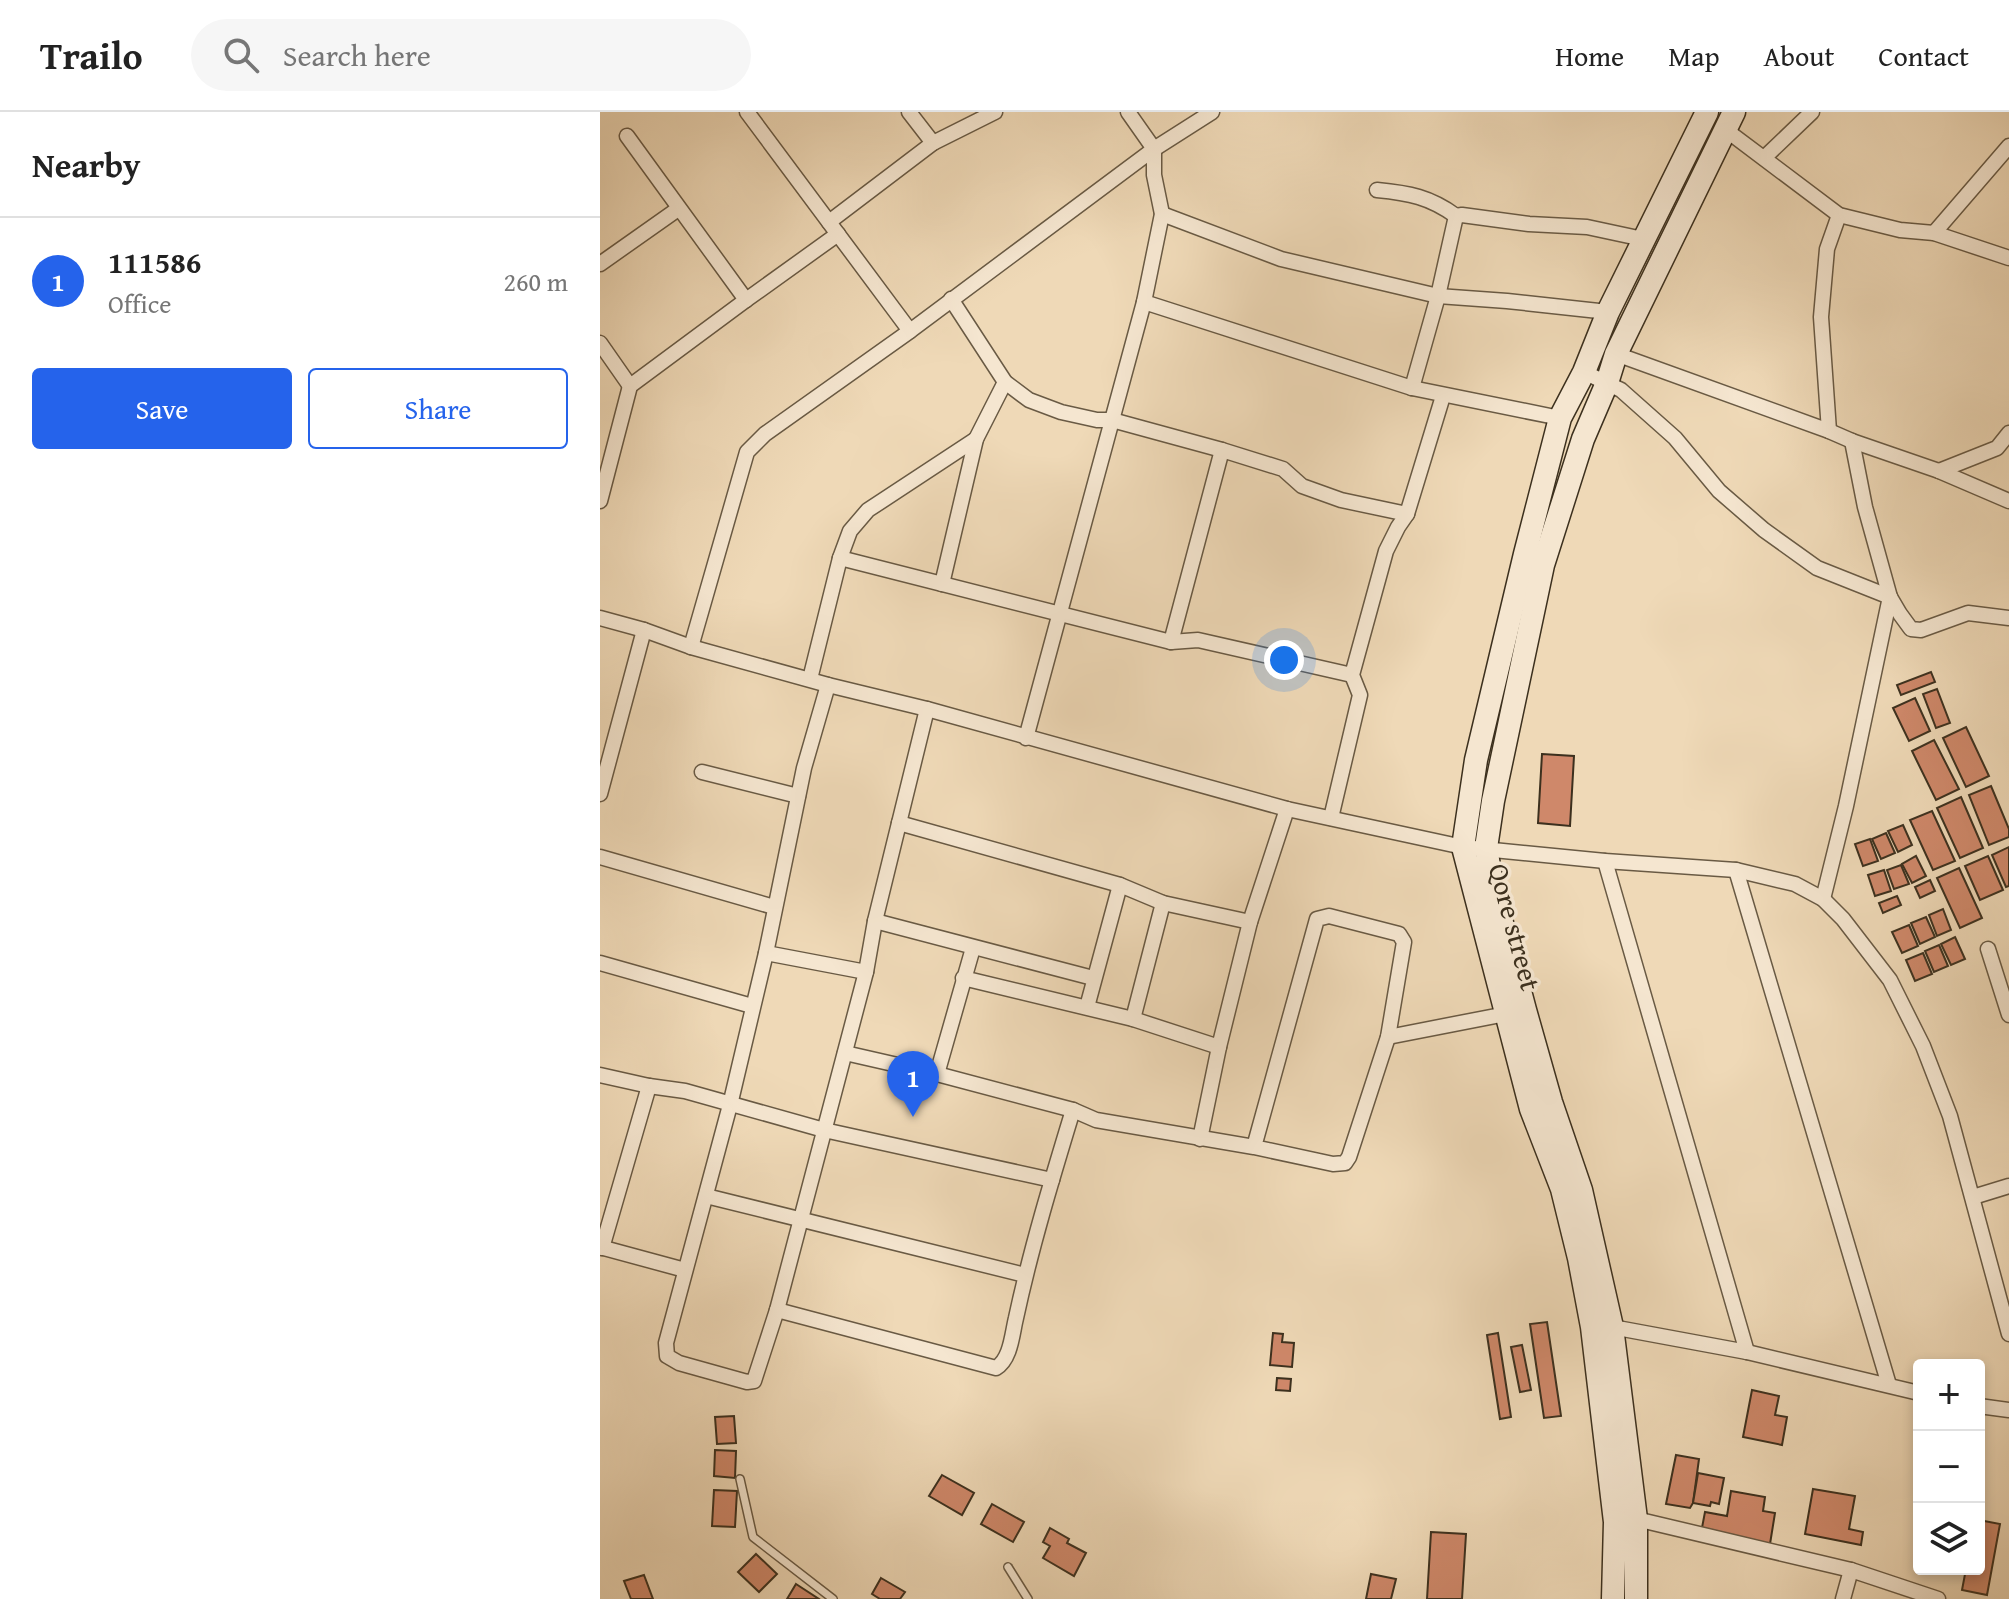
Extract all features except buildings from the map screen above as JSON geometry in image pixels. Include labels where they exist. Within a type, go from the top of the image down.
[{"type":"street","points":[[747,112],[910,331]]},
{"type":"street","points":[[909,112],[933,143]]},
{"type":"street","points":[[600,501],[630,386],[746,300],[933,143],[995,112]]},
{"type":"street","points":[[1026,738],[1144,302],[1162,214],[1154,175],[1154,149],[1128,112]]},
{"type":"street","points":[[691,647],[747,452],[765,434],[910,331],[1154,149],[1212,112]]},
{"type":"street","name":"Qore street","points":[[1613,1599],[1615,1522],[1592,1327],[1579,1258],[1562,1189],[1531,1109],[1463,847],[1476,760],[1560,418],[1584,372],[1643,239],[1707,112]]},
{"type":"street","points":[[1764,158],[1812,112]]},
{"type":"street","points":[[1730,121],[1764,158],[1839,215],[1900,230],[1934,233],[2009,258]]},
{"type":"street","name":"Qore street","points":[[1636,1599],[1636,1519],[1612,1327],[1581,1190],[1551,1102],[1525,1010],[1493,889],[1486,848],[1493,801],[1543,565],[1583,439],[1616,354],[1730,121]]},
{"type":"street","points":[[627,136],[746,300]]},
{"type":"street","points":[[1934,233],[2009,146]]},
{"type":"street","points":[[1377,190],[1419,196],[1439,204],[1456,216],[1587,227],[1643,239]]},
{"type":"street","points":[[600,264],[678,209]]},
{"type":"street","points":[[1162,214],[1281,259],[1438,296],[1608,312]]},
{"type":"street","points":[[1829,431],[1821,317],[1827,249],[1839,215]]},
{"type":"street","points":[[1412,388],[1456,216]]},
{"type":"street","points":[[1623,282],[1646,291]]},
{"type":"street","points":[[951,299],[1005,382],[1029,400],[1061,412],[1112,420],[1222,450],[1283,469],[1302,486],[1341,500],[1407,514]]},
{"type":"street","points":[[1144,302],[1412,388],[1560,418]]},
{"type":"street","points":[[600,343],[630,386]]},
{"type":"street","points":[[1616,354],[1939,471],[2009,501]]},
{"type":"street","points":[[1584,372],[1621,390],[1675,438],[1719,491],[1764,530],[1817,568],[1890,597]]},
{"type":"street","points":[[942,584],[976,439],[1005,382]]},
{"type":"street","points":[[1331,818],[1360,695],[1352,675],[1386,551],[1407,514],[1443,396]]},
{"type":"street","points":[[1939,471],[1997,448],[2009,433]]},
{"type":"street","points":[[600,435],[617,439]]},
{"type":"street","points":[[810,679],[840,558],[850,531],[868,510],[976,439]]},
{"type":"street","points":[[1852,441],[1865,507],[1890,597],[1911,629],[1921,630],[1968,613],[2009,618]]},
{"type":"street","points":[[1171,642],[1222,450]]},
{"type":"street","points":[[840,558],[1171,642],[1198,640],[1352,675]]},
{"type":"street","points":[[1823,899],[1890,597]]},
{"type":"street","points":[[600,618],[691,647],[1287,809],[1463,847],[1736,870],[1795,884],[1823,899],[1843,919],[1890,980],[1923,1046],[1950,1116],[2009,1334]]},
{"type":"street","points":[[600,794],[644,630]]},
{"type":"street","points":[[828,685],[804,768],[766,953],[730,1105],[666,1343],[667,1356],[679,1363],[747,1382],[754,1381],[777,1310],[866,972],[875,921],[927,709]]},
{"type":"street","points":[[702,772],[798,796]]},
{"type":"street","points":[[1200,1139],[1250,922],[1287,809]]},
{"type":"street","points":[[899,823],[1120,885],[1163,903],[1250,922]]},
{"type":"street","points":[[600,857],[774,907]]},
{"type":"street","points":[[1605,861],[1747,1352]]},
{"type":"street","points":[[1736,870],[1889,1385]]},
{"type":"street","points":[[1087,1007],[1120,885]]},
{"type":"street","points":[[1133,1019],[1163,903]]},
{"type":"street","points":[[845,1053],[1073,1110],[1096,1120],[1333,1164],[1345,1163],[1388,1037],[1404,942],[1399,934],[1329,916],[1317,919],[1254,1147]]},
{"type":"street","points":[[875,921],[1093,978]]},
{"type":"street","points":[[937,1074],[973,948]]},
{"type":"street","points":[[1988,949],[2009,1015]]},
{"type":"street","points":[[766,953],[866,972]]},
{"type":"street","points":[[600,963],[752,1006]]},
{"type":"street","points":[[963,978],[1133,1019],[1219,1047]]},
{"type":"street","points":[[1388,1037],[1506,1014]]},
{"type":"street","points":[[600,1075],[685,1091],[824,1130],[1052,1180]]},
{"type":"street","points":[[649,1086],[601,1248],[685,1270]]},
{"type":"street","points":[[777,1310],[996,1368],[1003,1364],[1025,1275],[1073,1110]]},
{"type":"street","points":[[1973,1197],[2009,1186]]},
{"type":"street","points":[[706,1196],[1025,1275]]},
{"type":"street","points":[[1612,1327],[1747,1352],[1913,1391]]},
{"type":"street","points":[[1985,1407],[2009,1410]]},
{"type":"street","points":[[1636,1519],[1851,1570],[1938,1599]]},
{"type":"street","points":[[1843,1599],[1851,1570]]},
{"type":"lane","points":[[740,1479],[753,1537],[833,1599]]},
{"type":"lane","points":[[1008,1567],[1028,1599]]},
{"type":"place","name":"111586","points":[[913,1117]]}]
